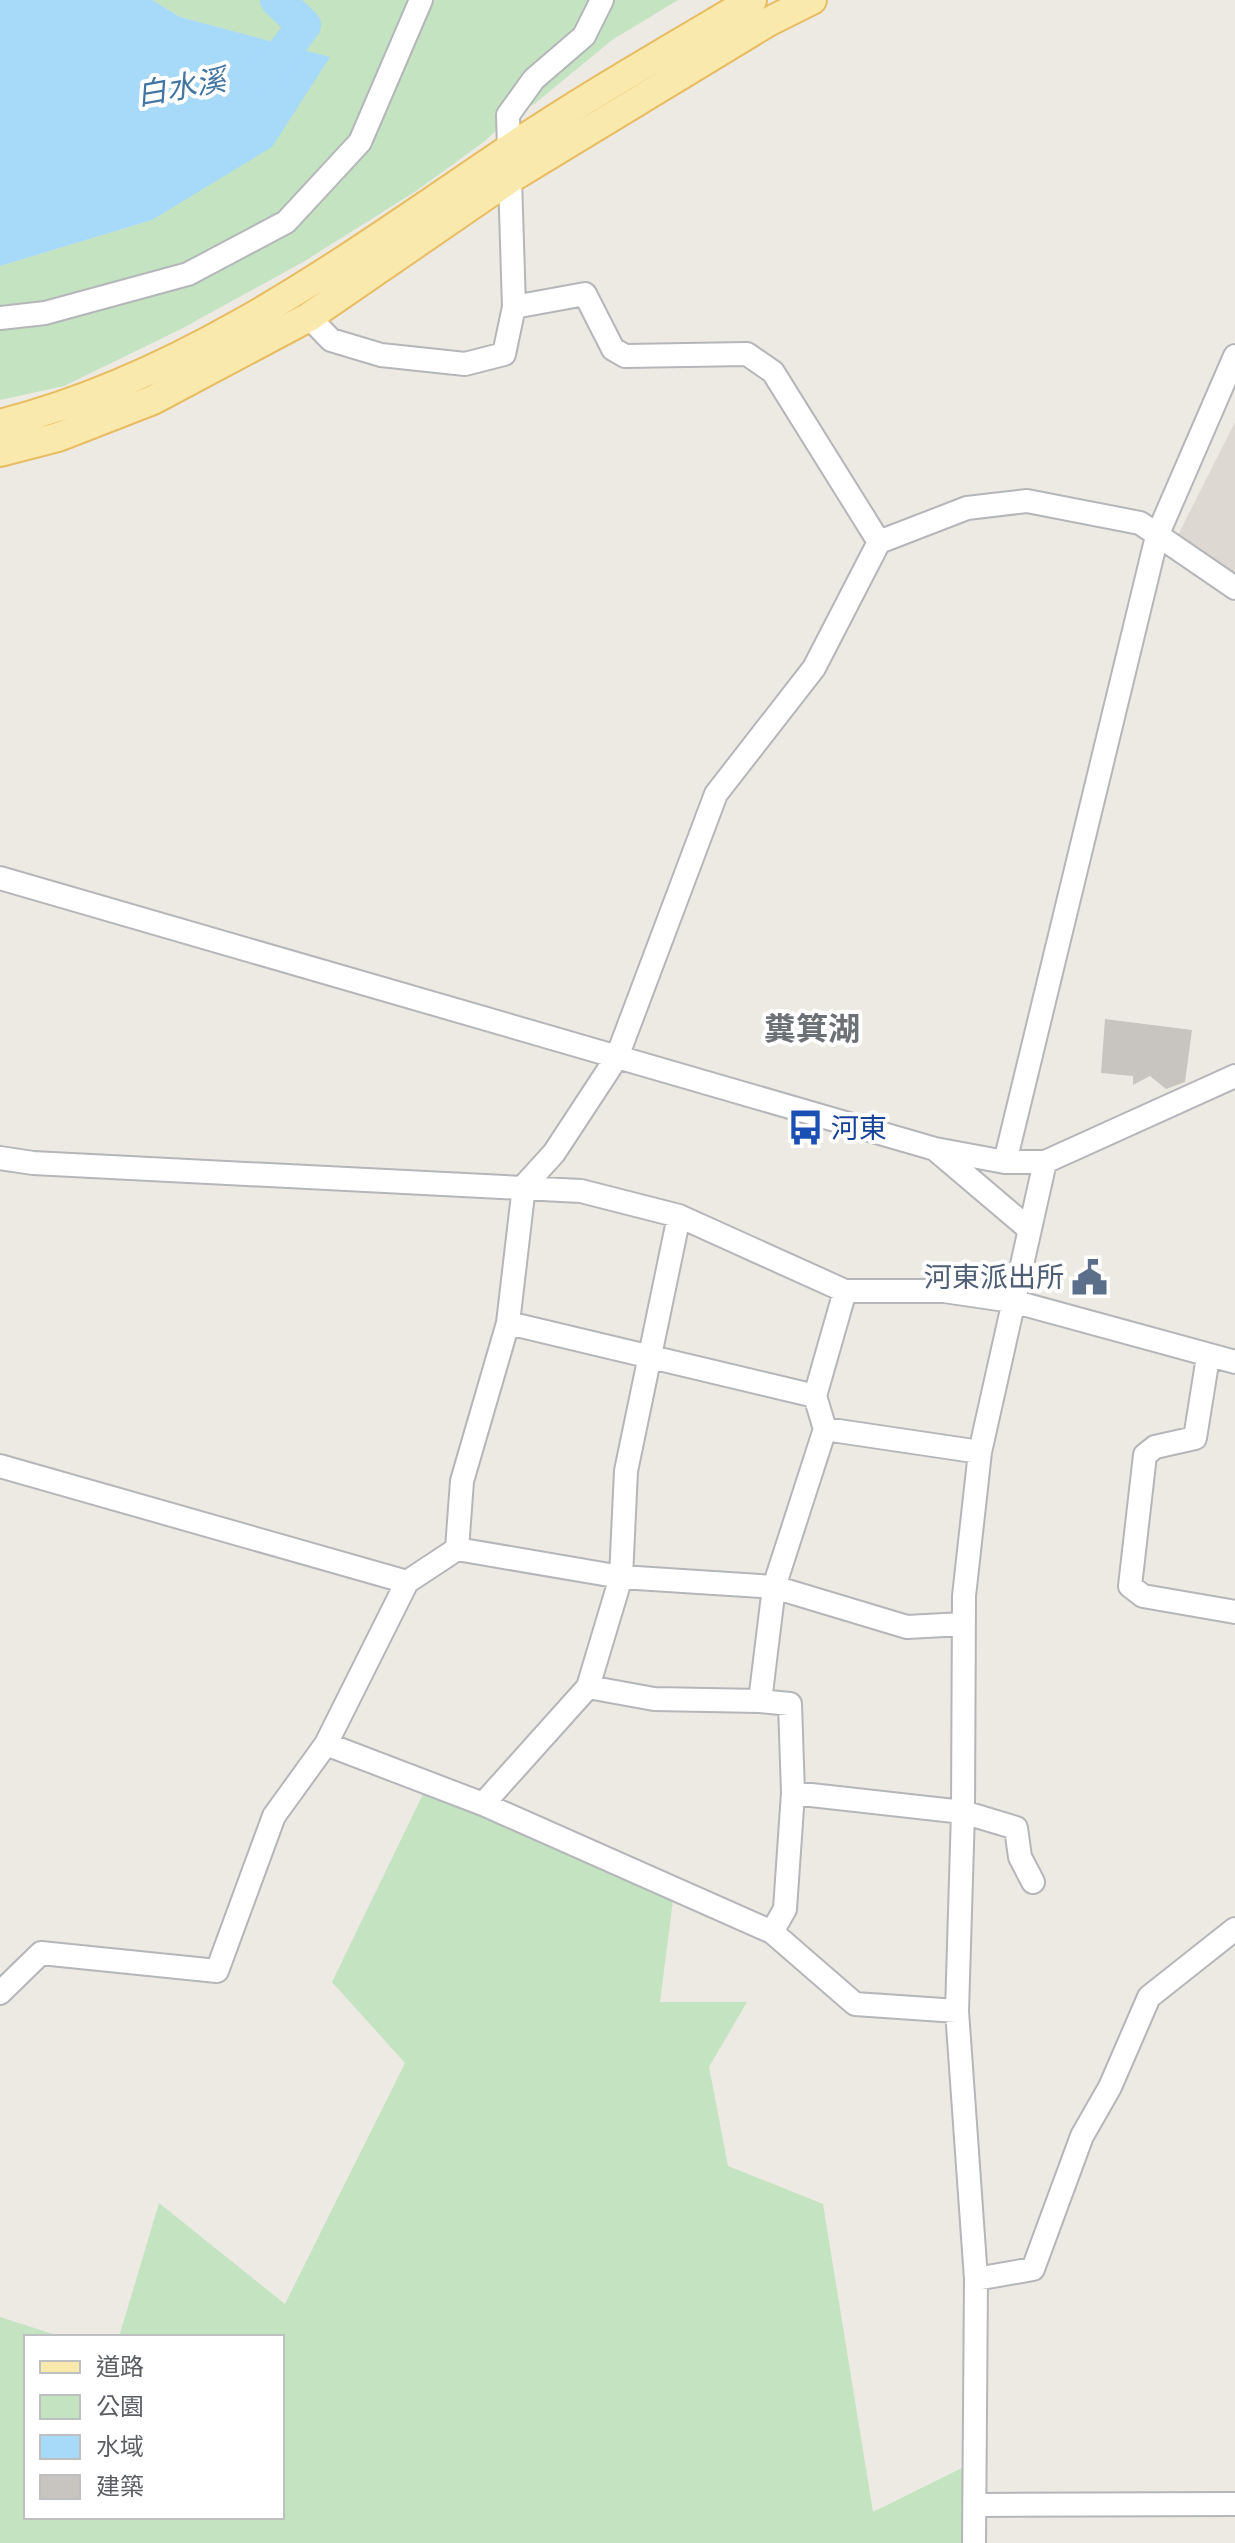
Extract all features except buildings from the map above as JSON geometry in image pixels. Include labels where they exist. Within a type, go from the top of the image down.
[{"type":"main road","points":[[0,424],[47,412],[128,382],[291,296],[509,148],[752,0]]},
{"type":"main road","points":[[0,452],[58,437],[153,400],[309,317],[511,178],[768,22],[812,0]]},
{"type":"street","points":[[0,318],[45,313],[188,274],[286,222],[360,142],[421,0]]},
{"type":"street","points":[[309,317],[331,340],[381,355],[465,364],[504,354],[514,307],[508,115],[534,79],[584,36],[602,0]]},
{"type":"street","points":[[514,307],[585,294],[613,349],[625,356],[747,354],[773,372],[879,542]]},
{"type":"street","points":[[1005,1162],[1157,536],[1235,356]]},
{"type":"street","points":[[457,1549],[462,1481],[508,1323],[524,1186],[554,1153],[617,1057],[716,794],[814,668],[879,542],[967,508],[1014,500],[1140,523],[1235,588]]},
{"type":"street","points":[[0,878],[935,1149],[1005,1162],[1045,1162],[1235,1076]]},
{"type":"street","points":[[935,1149],[1029,1229]]},
{"type":"street","points":[[0,1158],[33,1163],[581,1191],[679,1216],[845,1291],[944,1291],[1012,1301],[1235,1362]]},
{"type":"street","points":[[974,2543],[976,2279],[957,2011],[963,1812],[963,1624],[980,1452],[1045,1162]]},
{"type":"street","points":[[483,1804],[588,1687],[621,1577],[626,1471],[647,1358],[679,1216]]},
{"type":"street","points":[[760,1701],[774,1587],[825,1429],[815,1396],[845,1291]]},
{"type":"street","points":[[508,1323],[815,1396]]},
{"type":"street","points":[[1208,1357],[1195,1438],[1155,1447],[1145,1455],[1130,1586],[1143,1596],[1235,1612]]},
{"type":"street","points":[[825,1429],[980,1452]]},
{"type":"street","points":[[0,1466],[407,1582]]},
{"type":"street","points":[[0,1993],[41,1953],[217,1971],[274,1816],[326,1744],[407,1582],[457,1549],[621,1577],[774,1587],[907,1627],[963,1624]]},
{"type":"street","points":[[588,1687],[654,1699],[790,1704],[793,1793],[785,1909],[772,1932]]},
{"type":"street","points":[[326,1744],[483,1804],[772,1932],[855,2004],[957,2011]]},
{"type":"street","points":[[793,1793],[963,1812],[1016,1828],[1020,1857],[1033,1882]]},
{"type":"street","points":[[976,2279],[1033,2269],[1082,2136],[1110,2087],[1149,1997],[1235,1929]]},
{"type":"street","points":[[976,2505],[1235,2504]]},
{"type":"shaded area","points":[[1235,422],[1235,573],[1174,543]]},
{"type":"green space","points":[[152,0],[678,0],[612,40],[533,105],[522,106],[485,141],[416,191],[303,262],[181,329],[64,386],[0,400],[0,266],[152,220],[329,57],[180,17]]},
{"type":"green space","points":[[427,1786],[675,1884],[660,2002],[747,2002],[709,2067],[728,2166],[823,2204],[873,2512],[968,2465],[964,2543],[0,2543],[0,2317],[56,2335],[24,2335],[24,2519],[284,2519],[284,2335],[120,2335],[159,2203],[285,2304],[405,2063],[332,1982]]},
{"type":"water","points":[[0,0],[152,0],[180,17],[330,57],[272,147],[152,220],[0,266]]},
{"type":"waterway","name":"白水溪","points":[[256,73],[270,71],[304,25],[277,0]]},
{"type":"place","name":"河東","points":[[805,1128]]},
{"type":"place","name":"河東派出所","points":[[1090,1277]]},
{"type":"district","name":"糞箕湖","points":[[812,1029]]}]
